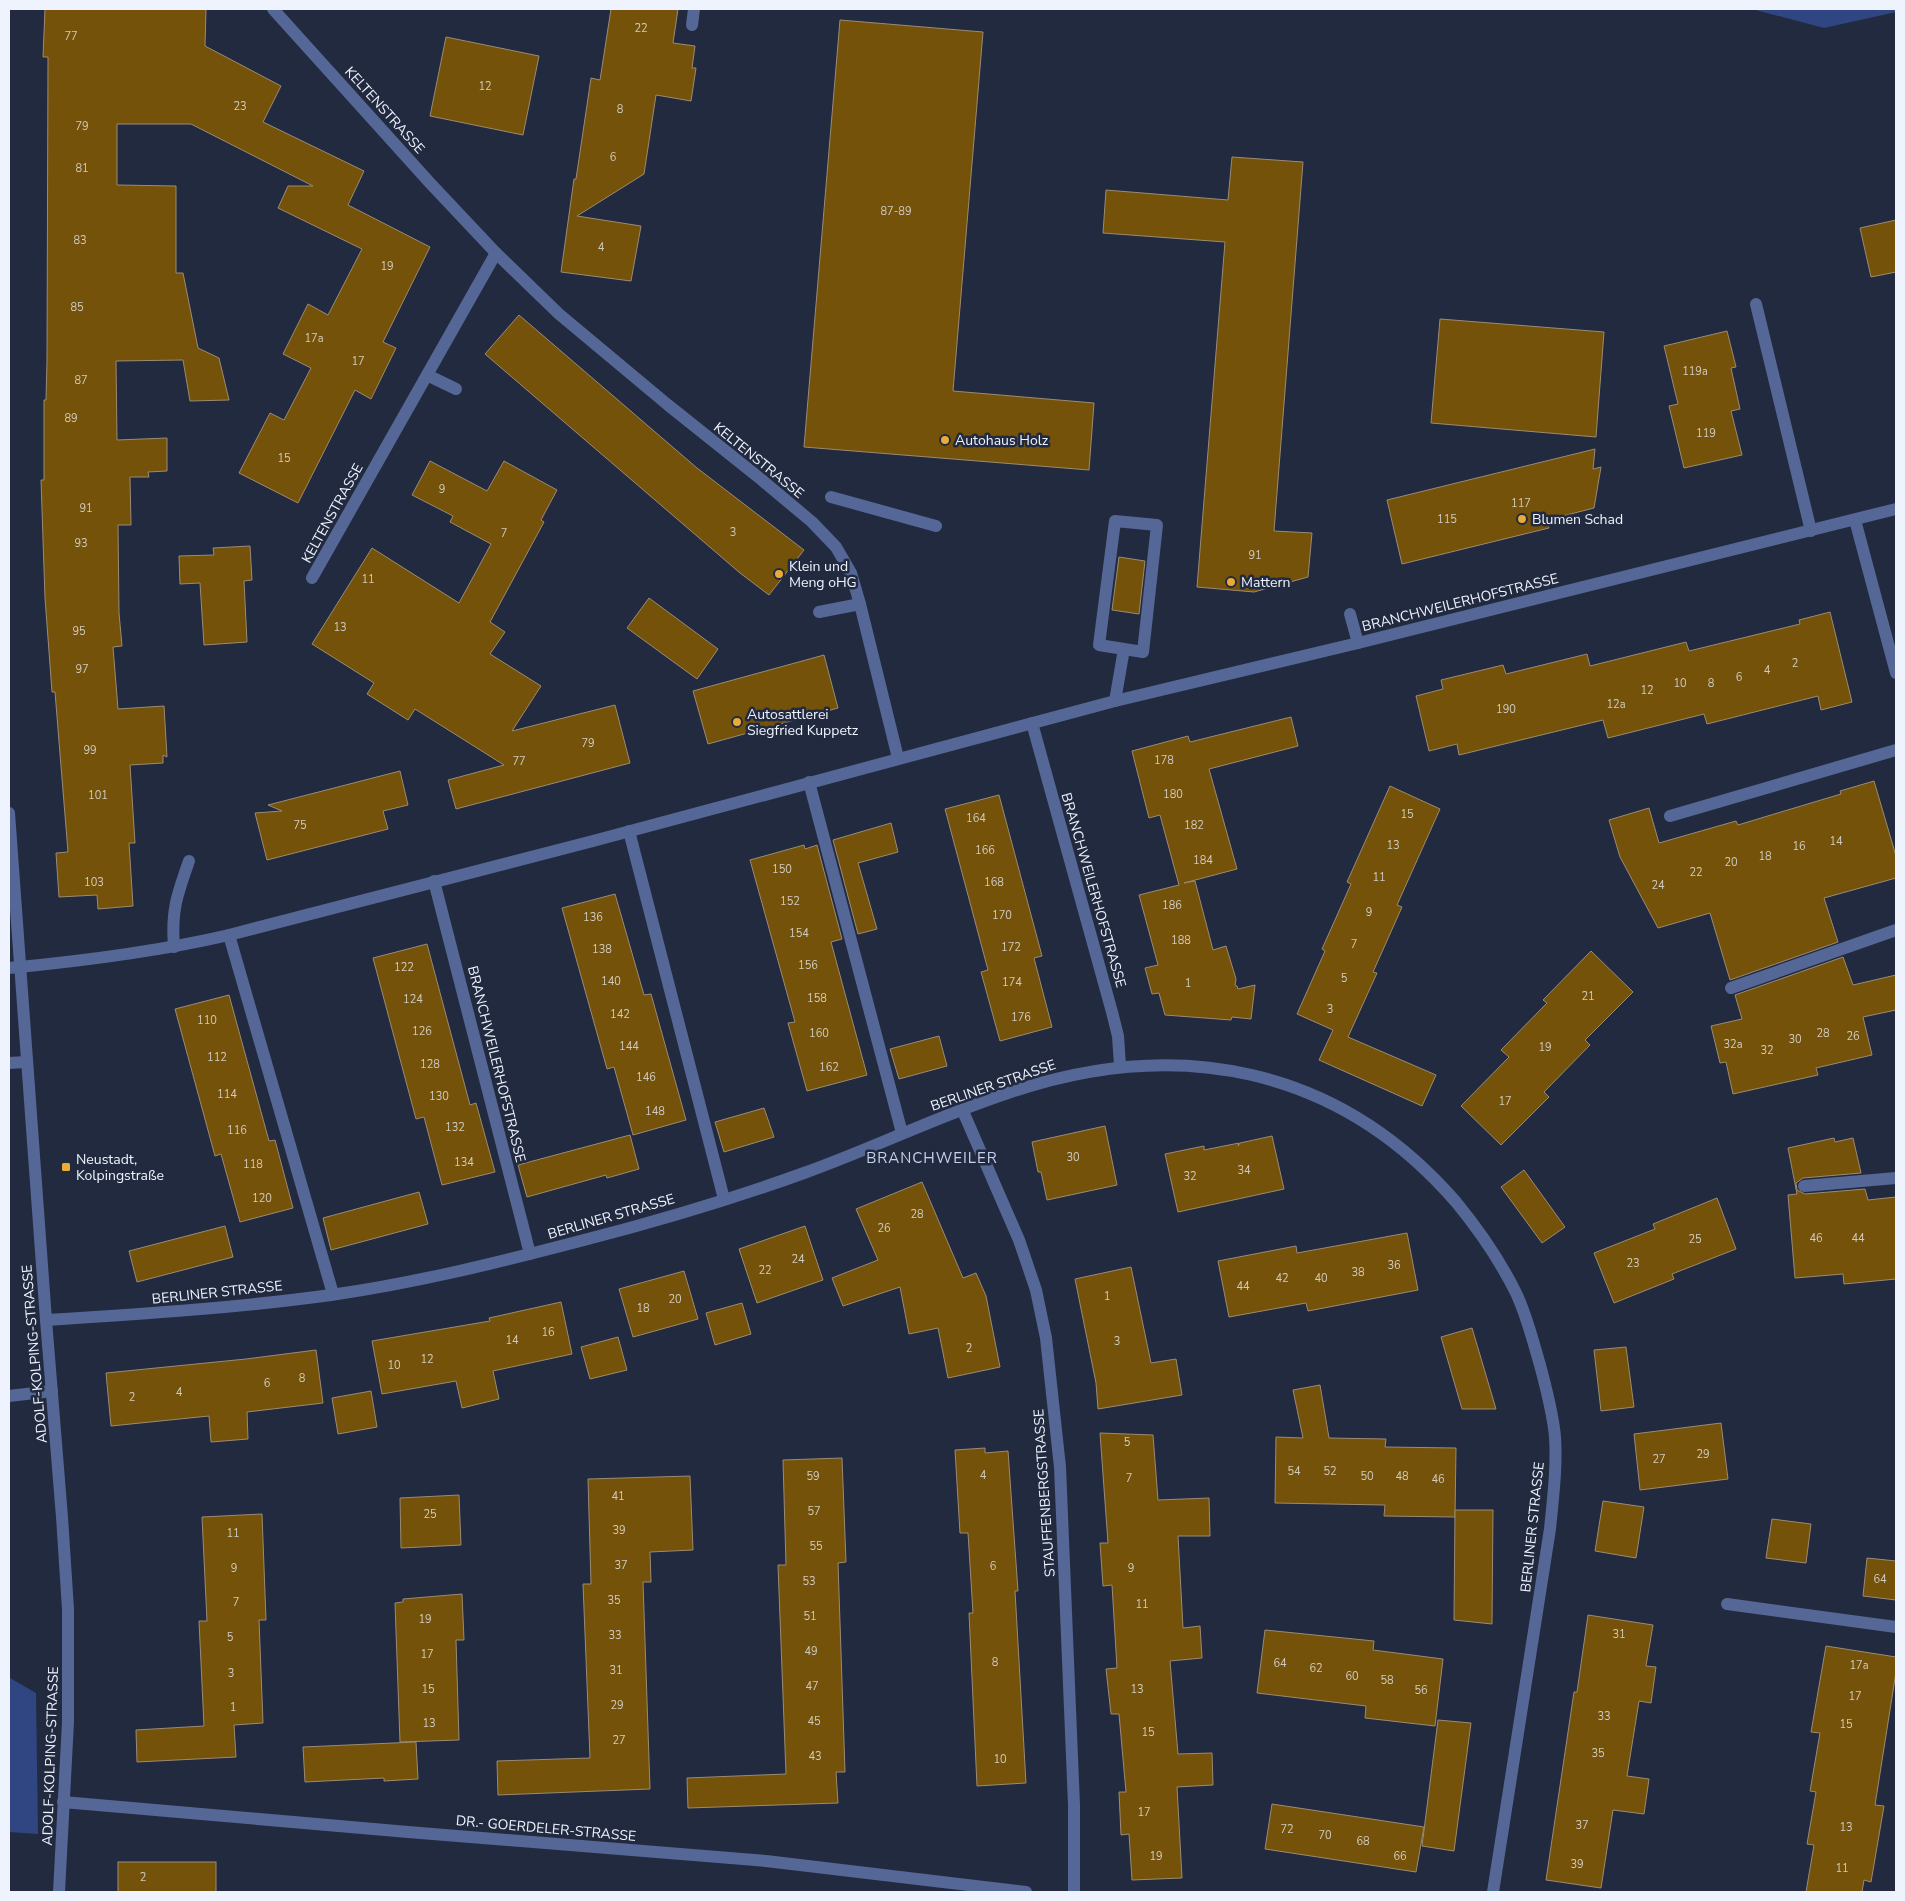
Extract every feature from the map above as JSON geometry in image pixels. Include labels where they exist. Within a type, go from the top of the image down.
[{"type":"street","name":"KELTENSTRASSE","points":[[273,9],[430,183],[496,253],[559,314],[812,522],[836,547],[851,573],[898,758]]},
{"type":"street","points":[[692,25],[694,9]]},
{"type":"street","name":"KELTENSTRASSE","points":[[312,578],[496,253]]},
{"type":"street","points":[[1756,304],[1811,531]]},
{"type":"street","points":[[427,375],[456,389]]},
{"type":"street","points":[[831,497],[936,526]]},
{"type":"street","name":"BRANCHWEILERHOFSTRASSE","points":[[15,967],[102,959],[174,948],[228,935],[629,831],[1115,701],[1358,643],[1896,509]]},
{"type":"street","points":[[1855,520],[1896,673]]},
{"type":"street","points":[[1115,521],[1157,526],[1143,652],[1124,649],[1099,645],[1115,521]]},
{"type":"street","points":[[819,612],[860,604]]},
{"type":"street","points":[[1350,614],[1358,643]]},
{"type":"street","points":[[1115,701],[1124,649]]},
{"type":"street","name":"BRANCHWEILERHOFSTRASSE","points":[[1032,723],[1112,1012],[1118,1036],[1120,1066]]},
{"type":"street","points":[[1670,816],[1896,750]]},
{"type":"street","points":[[809,782],[902,1133]]},
{"type":"street","name":"ADOLF-KOLPING-STRASSE","points":[[9,813],[15,967],[26,1062],[68,1609],[68,1722],[59,1892]]},
{"type":"street","points":[[629,831],[724,1199]]},
{"type":"street","points":[[174,948],[173,926],[176,898],[188,861]]},
{"type":"street","name":"BRANCHWEILERHOFSTRASSE","points":[[434,881],[530,1254]]},
{"type":"street","points":[[1731,988],[1896,930]]},
{"type":"street","points":[[228,935],[333,1294]]},
{"type":"street","points":[[9,1063],[26,1062]]},
{"type":"street","name":"BERLINER STRASSE","points":[[46,1320],[190,1311],[333,1294],[430,1277],[530,1254],[614,1232],[724,1199],[805,1172],[962,1108],[1015,1090],[1069,1075],[1120,1066],[1221,1068],[1300,1090],[1340,1107],[1380,1132],[1412,1157],[1466,1214],[1495,1255],[1517,1296],[1532,1337],[1545,1385],[1554,1432],[1556,1476],[1549,1539],[1493,1892]]},
{"type":"street","name":"STAUFFENBERGSTRASSE","points":[[962,1108],[1019,1240],[1036,1290],[1046,1338],[1060,1467],[1074,1805],[1074,1892]]},
{"type":"street","points":[[1804,1186],[1896,1178]]},
{"type":"street","points":[[9,1396],[52,1391]]},
{"type":"street","points":[[1727,1604],[1896,1627]]},
{"type":"street","name":"DR.- GOERDELER-STRASSE","points":[[64,1802],[766,1861],[1026,1892]]},
{"type":"shaded area","points":[[1752,9],[1896,9],[1896,12],[1824,28]]},
{"type":"shaded area","points":[[10,1678],[36,1693],[38,1834],[9,1832]]},
{"type":"building","points":[[45,9],[206,9],[205,46],[281,86],[263,122],[364,171],[348,205],[430,247],[383,342],[396,348],[371,399],[355,390],[298,503],[239,473],[270,413],[284,420],[311,368],[283,354],[308,304],[328,315],[362,249],[278,208],[288,186],[313,186],[191,124],[117,124],[117,185],[176,186],[176,273],[183,273],[198,348],[219,358],[229,400],[190,401],[183,360],[116,361],[117,440],[167,438],[167,471],[148,472],[149,477],[130,477],[131,525],[118,525],[119,613],[122,646],[113,647],[118,709],[164,706],[167,757],[163,755],[163,763],[130,765],[135,843],[129,843],[133,906],[98,909],[97,895],[59,897],[56,853],[68,852],[55,692],[52,692],[45,598],[41,480],[44,480],[44,400],[46,400],[47,361],[48,57],[43,57]]},
{"type":"building","points":[[611,9],[678,9],[673,43],[695,46],[692,68],[696,68],[691,101],[656,95],[644,174],[577,216],[641,226],[631,281],[561,272],[591,78],[600,80]]},
{"type":"building","points":[[840,20],[983,32],[953,391],[1094,403],[1089,470],[804,447]]},
{"type":"building","points":[[446,37],[539,56],[523,135],[430,116]]},
{"type":"building","points":[[1232,157],[1303,162],[1274,531],[1312,533],[1308,577],[1254,592],[1197,587],[1225,242],[1103,233],[1106,190],[1228,200]]},
{"type":"building","points":[[1896,220],[1896,272],[1871,277],[1860,228]]},
{"type":"building","points":[[519,315],[697,468],[804,550],[769,595],[740,573],[485,354]]},
{"type":"building","points":[[1440,319],[1604,332],[1596,437],[1431,423]]},
{"type":"building","points":[[1727,331],[1736,367],[1731,368],[1740,409],[1731,411],[1742,455],[1684,468],[1669,406],[1678,404],[1664,346]]},
{"type":"building","points":[[1595,449],[1593,469],[1601,467],[1594,508],[1547,520],[1549,528],[1402,564],[1387,500]]},
{"type":"building","points":[[430,461],[487,491],[504,461],[557,490],[541,520],[544,522],[490,622],[505,632],[490,654],[541,686],[512,731],[615,705],[630,763],[456,809],[448,780],[504,765],[415,709],[408,720],[367,694],[374,683],[312,644],[372,548],[459,603],[491,544],[450,522],[453,516],[412,495]]},
{"type":"building","points":[[250,546],[252,580],[244,581],[247,642],[204,645],[200,583],[180,584],[179,556],[214,555],[213,548]]},
{"type":"building","points":[[1119,557],[1145,561],[1139,614],[1112,610]]},
{"type":"building","points":[[649,598],[718,649],[697,679],[627,628]]},
{"type":"building","points":[[1830,612],[1852,702],[1821,710],[1818,696],[1707,724],[1704,714],[1608,738],[1603,720],[1459,755],[1457,744],[1429,751],[1416,696],[1443,689],[1441,680],[1503,665],[1506,674],[1587,654],[1590,666],[1686,642],[1689,651],[1800,624],[1799,620]]},
{"type":"building","points":[[824,655],[838,708],[708,744],[693,691]]},
{"type":"building","points":[[1291,717],[1298,746],[1209,769],[1237,869],[1184,883],[1195,881],[1213,950],[1226,946],[1236,979],[1235,985],[1238,989],[1255,985],[1251,1019],[1232,1017],[1231,1020],[1165,1015],[1159,993],[1152,994],[1145,968],[1158,965],[1139,895],[1179,885],[1160,815],[1149,818],[1132,751],[1188,736],[1190,742]]},
{"type":"building","points":[[400,771],[408,805],[383,811],[388,829],[267,860],[255,813],[282,811],[268,805]]},
{"type":"building","points":[[1874,781],[1896,856],[1896,878],[1824,898],[1838,942],[1730,980],[1710,913],[1658,928],[1620,857],[1609,820],[1649,808],[1659,843],[1736,821],[1738,825],[1841,794],[1840,791]]},
{"type":"building","points":[[1390,786],[1440,809],[1397,905],[1402,907],[1373,972],[1377,973],[1348,1037],[1436,1075],[1422,1106],[1319,1060],[1333,1030],[1297,1014],[1325,951],[1322,949],[1351,884],[1347,882]]},
{"type":"building","points":[[999,795],[1042,956],[1034,958],[1052,1027],[1000,1041],[981,972],[988,970],[945,809]]},
{"type":"building","points":[[891,823],[898,852],[858,863],[877,929],[858,934],[833,840]]},
{"type":"building","points":[[804,845],[805,849],[817,845],[842,939],[831,942],[867,1075],[807,1091],[788,1023],[795,1022],[750,860]]},
{"type":"building","points":[[615,894],[644,995],[651,994],[686,1120],[633,1135],[614,1067],[607,1069],[562,908]]},
{"type":"building","points":[[427,944],[470,1105],[476,1103],[495,1172],[442,1185],[424,1117],[416,1119],[373,958]]},
{"type":"building","points":[[1591,951],[1633,992],[1585,1040],[1590,1045],[1544,1092],[1549,1097],[1501,1145],[1461,1106],[1509,1057],[1501,1050],[1547,1003],[1543,1000]]},
{"type":"building","points":[[1843,957],[1853,985],[1896,975],[1896,1010],[1863,1017],[1872,1055],[1816,1068],[1818,1075],[1733,1094],[1726,1062],[1720,1063],[1711,1026],[1742,1019],[1735,995]]},
{"type":"building","points":[[229,995],[269,1141],[275,1140],[293,1208],[240,1222],[221,1154],[215,1156],[175,1009]]},
{"type":"building","points":[[939,1036],[947,1066],[899,1079],[890,1049]]},
{"type":"building","points":[[764,1108],[774,1137],[724,1152],[715,1122]]},
{"type":"building","points":[[1105,1126],[1117,1185],[1047,1200],[1041,1172],[1038,1172],[1032,1142]]},
{"type":"building","points":[[630,1135],[639,1169],[607,1178],[606,1175],[527,1197],[518,1165]]},
{"type":"building","points":[[1272,1136],[1284,1189],[1178,1212],[1165,1154],[1204,1146],[1204,1150],[1239,1143],[1238,1146],[1240,1143]]},
{"type":"building","points":[[1834,1138],[1835,1142],[1853,1138],[1861,1173],[1803,1178],[1796,1183],[1797,1190],[1805,1194],[1865,1189],[1868,1200],[1896,1197],[1896,1279],[1844,1284],[1843,1274],[1795,1278],[1788,1195],[1797,1194],[1788,1148]]},
{"type":"building","points":[[1524,1170],[1565,1227],[1542,1243],[1501,1187]]},
{"type":"building","points":[[922,1182],[963,1278],[976,1273],[986,1296],[1000,1367],[948,1378],[938,1328],[909,1334],[900,1287],[843,1306],[832,1278],[878,1260],[856,1209]]},
{"type":"building","points":[[419,1192],[428,1224],[331,1250],[323,1218]]},
{"type":"building","points":[[1717,1198],[1736,1249],[1672,1274],[1674,1279],[1614,1303],[1594,1253],[1655,1229],[1653,1224]]},
{"type":"building","points":[[225,1226],[233,1257],[137,1282],[129,1251]]},
{"type":"building","points":[[805,1226],[823,1280],[757,1303],[739,1249]]},
{"type":"building","points":[[1407,1233],[1418,1290],[1308,1311],[1306,1303],[1229,1317],[1218,1261],[1296,1246],[1297,1253]]},
{"type":"building","points":[[1131,1267],[1151,1363],[1176,1359],[1182,1395],[1098,1409],[1096,1383],[1075,1279]]},
{"type":"building","points":[[684,1271],[698,1319],[633,1337],[619,1289]]},
{"type":"building","points":[[561,1302],[572,1354],[493,1371],[499,1399],[462,1408],[456,1381],[382,1394],[372,1341],[490,1321],[489,1318]]},
{"type":"building","points":[[742,1303],[751,1334],[715,1345],[706,1313]]},
{"type":"building","points":[[1472,1328],[1496,1409],[1462,1409],[1441,1337]]},
{"type":"building","points":[[618,1337],[627,1370],[590,1379],[581,1347]]},
{"type":"building","points":[[1626,1347],[1634,1407],[1601,1411],[1594,1350]]},
{"type":"building","points":[[316,1350],[323,1403],[247,1412],[248,1439],[211,1442],[209,1416],[111,1426],[106,1373]]},
{"type":"building","points":[[1320,1385],[1329,1438],[1386,1439],[1385,1447],[1456,1448],[1455,1517],[1384,1516],[1385,1505],[1275,1503],[1276,1437],[1303,1438],[1293,1390]]},
{"type":"building","points":[[371,1391],[377,1427],[338,1434],[332,1398]]},
{"type":"building","points":[[1721,1423],[1728,1479],[1640,1490],[1634,1434]]},
{"type":"building","points":[[1100,1433],[1153,1435],[1158,1500],[1209,1498],[1210,1536],[1178,1536],[1183,1628],[1200,1626],[1202,1658],[1170,1661],[1178,1754],[1212,1753],[1213,1785],[1177,1787],[1182,1878],[1132,1880],[1129,1834],[1121,1835],[1119,1792],[1126,1792],[1119,1714],[1111,1714],[1106,1669],[1117,1668],[1112,1585],[1103,1586],[1100,1543],[1108,1543]]},
{"type":"building","points":[[985,1448],[985,1453],[1008,1451],[1018,1591],[1015,1591],[1026,1783],[977,1786],[969,1613],[973,1613],[968,1533],[960,1533],[955,1450]]},
{"type":"building","points":[[842,1458],[846,1562],[838,1563],[845,1772],[836,1772],[838,1803],[688,1808],[687,1778],[786,1774],[778,1565],[786,1565],[783,1460]]},
{"type":"building","points":[[690,1476],[693,1550],[650,1552],[651,1582],[643,1582],[650,1789],[498,1795],[497,1761],[590,1758],[583,1584],[591,1584],[588,1479]]},
{"type":"building","points":[[459,1495],[461,1545],[401,1548],[400,1498]]},
{"type":"building","points":[[1603,1501],[1644,1507],[1636,1558],[1595,1551]]},
{"type":"building","points":[[1455,1510],[1493,1510],[1492,1624],[1454,1620]]},
{"type":"building","points":[[262,1514],[266,1620],[259,1620],[263,1723],[234,1725],[236,1757],[137,1762],[136,1730],[204,1726],[199,1621],[207,1621],[202,1517]]},
{"type":"building","points":[[1772,1519],[1811,1524],[1806,1563],[1766,1558]]},
{"type":"building","points":[[1867,1558],[1896,1561],[1896,1600],[1863,1596]]},
{"type":"building","points":[[462,1594],[464,1640],[456,1640],[459,1740],[400,1742],[395,1603],[403,1602],[403,1599]]},
{"type":"building","points":[[1588,1615],[1653,1625],[1646,1666],[1656,1667],[1651,1703],[1639,1701],[1627,1776],[1649,1779],[1644,1814],[1613,1810],[1601,1888],[1546,1880],[1574,1692],[1577,1692]]},
{"type":"building","points":[[1265,1630],[1374,1641],[1373,1650],[1443,1659],[1435,1726],[1365,1718],[1366,1706],[1257,1693]]},
{"type":"building","points":[[1826,1646],[1896,1657],[1896,1672],[1875,1805],[1884,1806],[1871,1882],[1864,1880],[1862,1892],[1806,1892],[1814,1845],[1807,1844],[1816,1792],[1810,1791],[1820,1733],[1811,1732]]},
{"type":"building","points":[[1438,1720],[1471,1723],[1454,1851],[1422,1846]]},
{"type":"building","points":[[416,1742],[418,1779],[384,1781],[384,1778],[305,1782],[303,1747]]},
{"type":"building","points":[[1272,1804],[1424,1827],[1416,1872],[1265,1849]]},
{"type":"building","points":[[118,1862],[216,1862],[216,1892],[118,1892]]},
{"type":"place","name":"Autohaus Holz","points":[[945,440]]},
{"type":"place","name":"Blumen Schad","points":[[1522,519]]},
{"type":"place","name":"Klein und Meng oHG","points":[[779,574]]},
{"type":"place","name":"Mattern","points":[[1231,582]]},
{"type":"place","name":"Autosattlerei Siegfried Kuppetz","points":[[737,722]]},
{"type":"place","name":"Neustadt, Kolpingstraße","points":[[66,1167]]},
{"type":"district","name":"BRANCHWEILER","points":[[932,1158]]}]
